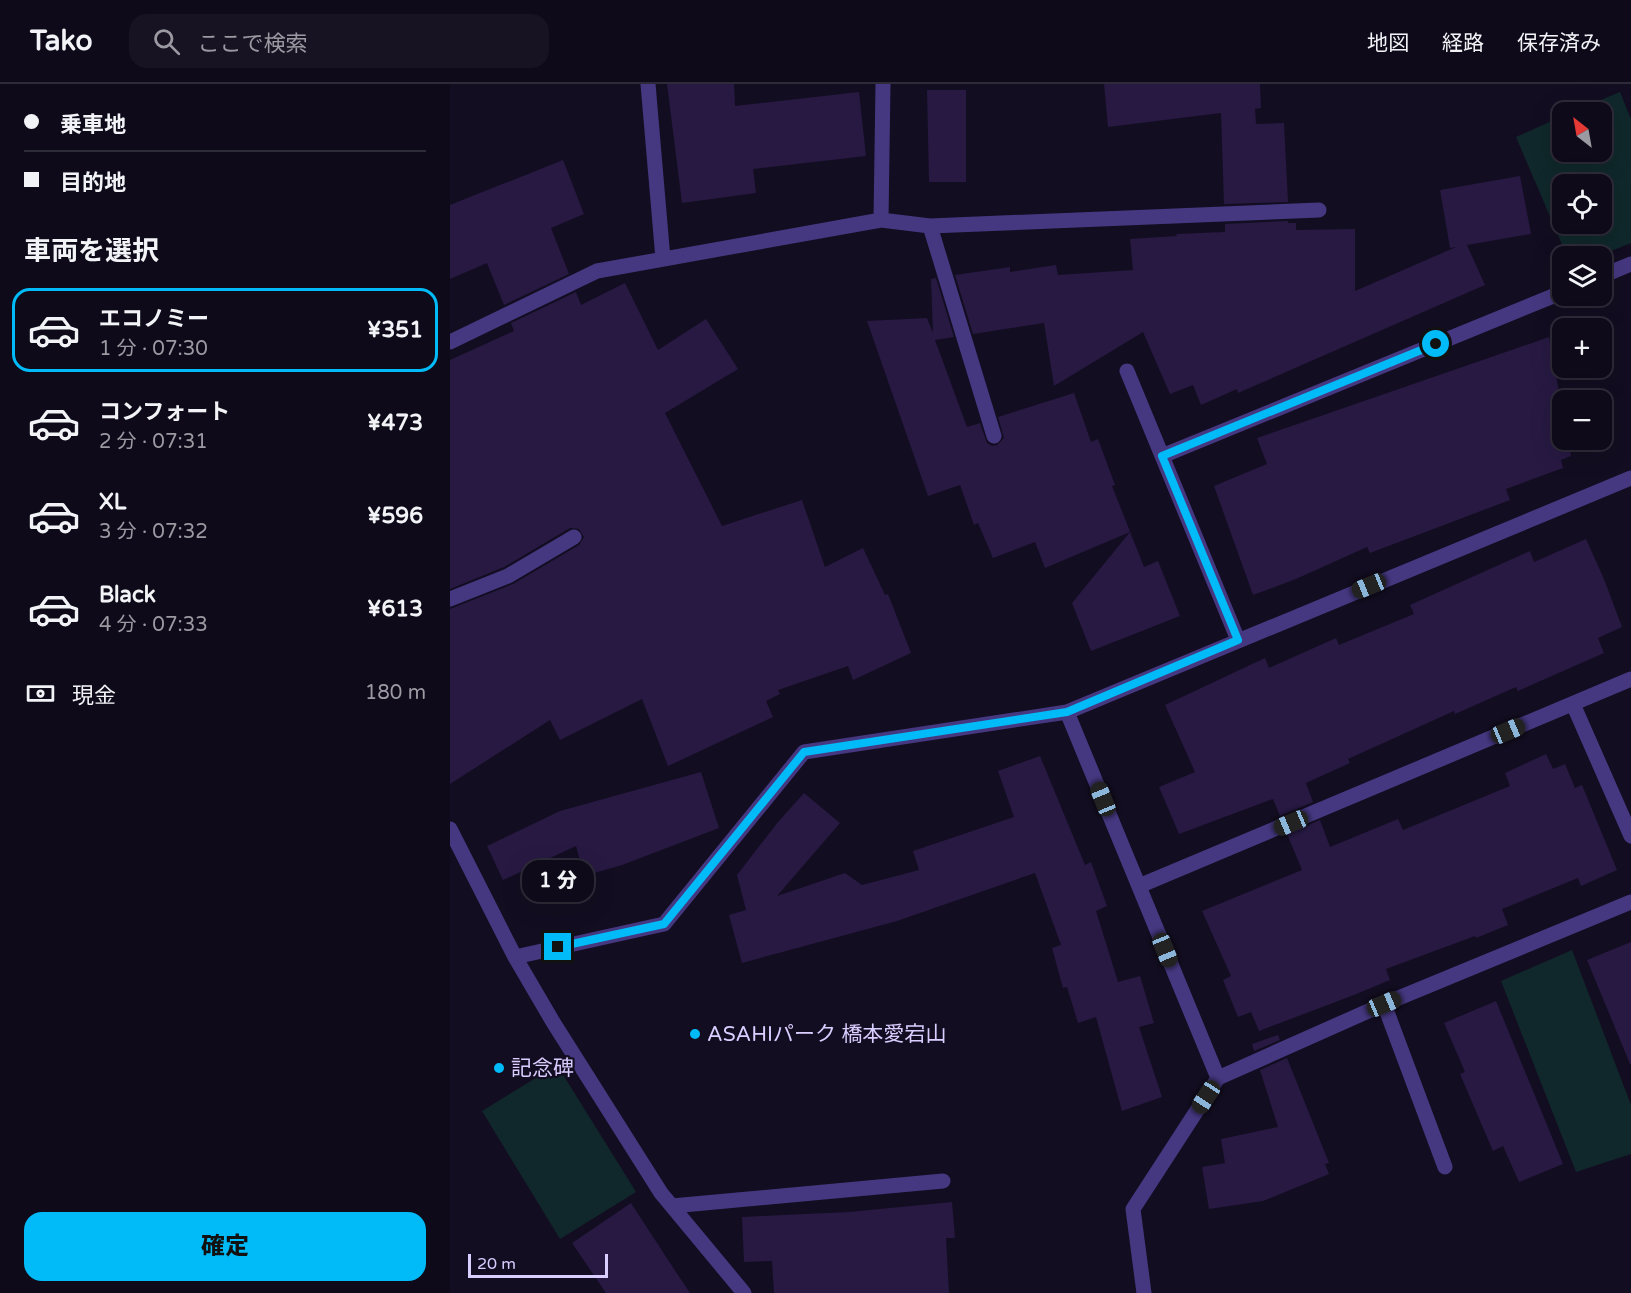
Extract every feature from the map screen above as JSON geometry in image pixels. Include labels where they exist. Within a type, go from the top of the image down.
[{"type":"street","points":[[648,84],[663,259]]},
{"type":"street","points":[[881,220],[883,84]]},
{"type":"street","points":[[450,342],[597,271],[881,220],[930,226],[1319,210]]},
{"type":"street","points":[[930,226],[994,436]]},
{"type":"street","points":[[1612,272],[1631,264]]},
{"type":"street","points":[[1162,456],[1552,296]]},
{"type":"street","points":[[1127,371],[1238,640]]},
{"type":"street","points":[[515,957],[664,924],[804,752],[1067,712],[1631,478]]},
{"type":"street","points":[[450,599],[508,576],[574,537]]},
{"type":"street","points":[[1139,886],[1631,679]]},
{"type":"street","points":[[1573,704],[1631,836]]},
{"type":"street","points":[[1067,712],[1218,1078]]},
{"type":"street","points":[[450,829],[515,957],[559,1032],[661,1192],[744,1293]]},
{"type":"street","points":[[1144,1293],[1133,1209],[1218,1078],[1384,1004],[1631,902]]},
{"type":"street","points":[[1384,1004],[1445,1167]]},
{"type":"street","points":[[672,1206],[943,1181]]},
{"type":"green space","points":[[1620,92],[1631,119],[1631,243],[1612,251],[1612,246],[1563,246],[1558,234],[1612,234],[1612,174],[1552,174],[1552,221],[1516,137],[1552,121],[1552,162],[1612,162],[1612,102],[1596,102]]},
{"type":"green space","points":[[1572,950],[1631,1105],[1631,1154],[1576,1172],[1501,981]]},
{"type":"green space","points":[[557,1065],[636,1192],[560,1239],[482,1111]]},
{"type":"building","points":[[667,84],[734,84],[735,106],[859,92],[866,156],[753,169],[756,193],[682,203]]},
{"type":"building","points":[[1104,84],[1260,84],[1261,108],[1255,109],[1256,124],[1284,123],[1288,202],[1224,204],[1221,113],[1108,127]]},
{"type":"building","points":[[927,90],[966,90],[966,182],[929,182]]},
{"type":"building","points":[[563,160],[584,214],[551,228],[569,274],[504,305],[487,263],[450,279],[450,205]]},
{"type":"building","points":[[1520,176],[1531,234],[1467,245],[1485,285],[1238,393],[1237,389],[1201,405],[1193,385],[1170,394],[1143,332],[1054,386],[1044,323],[973,334],[955,275],[1010,267],[1010,272],[1056,265],[1058,275],[1133,270],[1130,239],[1225,232],[1225,224],[1288,221],[1288,223],[1296,223],[1296,230],[1355,229],[1355,291],[1456,247],[1450,248],[1440,190]]},
{"type":"building","points":[[936,278],[954,337],[935,340],[967,427],[980,423],[987,443],[992,446],[997,445],[1004,438],[998,417],[1074,393],[1091,442],[1098,439],[1115,485],[1112,486],[1144,567],[1158,561],[1180,616],[1091,651],[1072,603],[1130,532],[1045,568],[1035,542],[993,558],[978,523],[974,525],[960,485],[928,496],[867,321],[927,318],[933,333],[931,279]]},
{"type":"building","points":[[625,283],[658,350],[706,319],[738,369],[665,413],[722,526],[802,500],[825,567],[863,548],[885,595],[888,594],[911,653],[853,680],[848,666],[778,690],[780,694],[766,701],[773,717],[668,766],[642,699],[560,740],[550,720],[450,784],[450,609],[513,584],[579,545],[584,537],[579,529],[570,528],[504,567],[450,589],[450,360],[514,331],[511,323],[576,292],[581,305]]},
{"type":"building","points":[[1549,337],[1552,353],[1552,378],[1557,378],[1559,390],[1552,390],[1552,450],[1570,450],[1571,456],[1561,460],[1563,468],[1506,489],[1510,500],[1370,553],[1367,547],[1296,579],[1253,595],[1214,486],[1267,464],[1257,438]]},
{"type":"building","points":[[1586,539],[1622,627],[1598,638],[1604,653],[1518,691],[1516,687],[1455,714],[1454,711],[1348,759],[1350,763],[1306,783],[1313,802],[1280,816],[1273,799],[1179,834],[1159,787],[1195,772],[1165,705],[1265,658],[1269,668],[1336,638],[1339,645],[1414,614],[1410,605],[1530,551],[1534,562]]},
{"type":"building","points":[[1546,754],[1553,769],[1565,764],[1575,788],[1582,785],[1617,870],[1581,886],[1578,878],[1502,909],[1508,925],[1386,969],[1390,980],[1354,995],[1259,1031],[1251,1012],[1238,1017],[1223,980],[1231,976],[1202,911],[1302,870],[1287,834],[1320,820],[1330,847],[1398,819],[1403,830],[1510,786],[1505,773]]},
{"type":"building","points":[[1040,756],[1085,865],[1091,862],[1107,906],[1096,911],[1118,982],[1140,976],[1154,1023],[1139,1027],[1162,1097],[1122,1111],[1096,1017],[1078,1023],[1067,987],[1063,988],[1052,948],[1061,945],[1035,873],[897,921],[742,963],[729,915],[746,910],[737,875],[804,793],[840,823],[777,896],[845,873],[862,885],[919,870],[913,851],[1014,817],[998,771]]},
{"type":"building","points":[[701,772],[719,828],[622,865],[584,876],[576,846],[503,880],[487,846],[560,811]]},
{"type":"building","points":[[1631,942],[1631,1064],[1630,1064],[1587,960]]},
{"type":"building","points":[[1496,1001],[1563,1164],[1519,1182],[1503,1146],[1493,1151],[1460,1074],[1465,1072],[1444,1023]]},
{"type":"building","points":[[1278,1035],[1280,1040],[1254,1051],[1252,1044]]},
{"type":"building","points":[[1287,1058],[1329,1163],[1325,1164],[1329,1174],[1263,1201],[1209,1209],[1202,1167],[1225,1163],[1221,1139],[1278,1127],[1260,1070]]},
{"type":"building","points":[[952,1202],[955,1238],[946,1238],[949,1293],[774,1293],[772,1261],[744,1262],[742,1217],[849,1212]]},
{"type":"building","points":[[631,1203],[690,1293],[606,1293],[572,1243]]},
{"type":"place","name":"ASAHIパーク 橋本愛宕山","points":[[695,1034]]},
{"type":"place","name":"記念碑","points":[[499,1068]]},
{"type":"route","points":[[558,947],[664,924],[804,752],[1067,712],[1238,640],[1162,456],[1436,344]]}]
